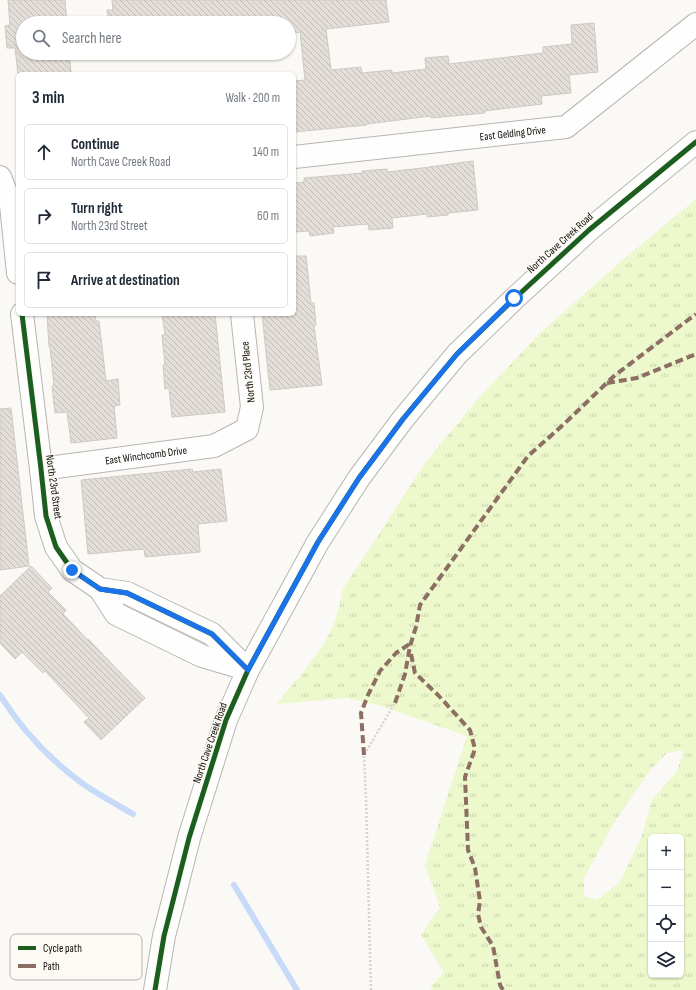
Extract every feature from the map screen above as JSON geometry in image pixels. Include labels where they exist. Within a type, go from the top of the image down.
[{"type":"street","name":"East Gelding Drive","points":[[296,157],[566,127],[696,24]]},
{"type":"street","name":"North Cave Creek Road","points":[[155,990],[166,929],[189,838],[226,720],[248,670],[318,542],[359,478],[403,419],[457,354],[514,298],[589,230],[696,142]]},
{"type":"street","points":[[0,177],[11,205],[16,254]]},
{"type":"street","name":"North 23rd Street","points":[[22,316],[42,469],[46,516],[56,547],[72,570],[100,589],[116,614],[202,656],[248,670]]},
{"type":"street","name":"North 23rd Place","points":[[242,316],[252,407],[247,429]]},
{"type":"street","name":"East Winchcomb Drive","points":[[42,469],[214,446],[247,429]]},
{"type":"path","points":[[371,990],[364,755],[395,703]]},
{"type":"green space","points":[[696,199],[696,990],[432,990],[430,987],[444,972],[421,935],[440,907],[425,865],[467,736],[381,706],[347,698],[277,704],[307,668],[321,648],[334,623],[343,589],[425,463],[477,400],[538,335],[625,258]],"holes":[[[684,750],[677,771],[652,800],[641,838],[620,882],[597,900],[584,896],[584,878],[614,823],[650,770],[667,753]]]},
{"type":"building","points":[[8,0],[65,0],[66,16],[16,16],[16,57],[15,48],[7,48],[5,26],[10,25]]},
{"type":"building","points":[[112,0],[386,0],[389,22],[326,29],[331,70],[361,67],[362,73],[392,70],[392,73],[426,69],[425,58],[448,56],[449,64],[543,53],[543,47],[572,44],[571,25],[594,23],[598,72],[569,75],[571,93],[541,96],[542,104],[484,111],[485,113],[431,118],[431,116],[367,125],[296,132],[296,81],[305,80],[300,32],[296,33],[296,16],[108,16],[107,10],[113,10]]},
{"type":"building","points":[[16,60],[70,60],[71,72],[18,72]]},
{"type":"building","points":[[473,161],[478,210],[427,217],[427,214],[392,218],[393,228],[369,230],[368,224],[333,227],[334,233],[310,236],[309,231],[296,232],[296,183],[304,182],[304,178],[363,173],[362,171],[387,169],[387,172]]},
{"type":"building","points":[[296,256],[306,256],[311,303],[314,303],[316,325],[314,326],[322,385],[270,390],[262,316],[296,316]]},
{"type":"building","points":[[47,316],[95,316],[96,321],[99,321],[106,381],[118,379],[120,405],[114,406],[117,438],[71,443],[67,412],[55,413],[52,386],[54,386]]},
{"type":"building","points":[[162,316],[215,316],[225,412],[172,417],[169,388],[165,389],[163,365],[165,365],[162,335],[165,335]]},
{"type":"building","points":[[11,408],[29,566],[0,570],[0,409]]},
{"type":"building","points":[[192,469],[193,472],[221,469],[227,521],[198,524],[200,552],[145,557],[144,549],[88,554],[81,480]]},
{"type":"building","points":[[31,566],[52,588],[48,592],[66,610],[63,614],[145,698],[101,740],[84,722],[89,718],[45,671],[43,673],[22,652],[15,659],[0,643],[0,596]]},
{"type":"waterway","points":[[0,695],[18,721],[38,745],[61,767],[86,786],[133,814]]},
{"type":"waterway","points":[[234,885],[297,990]]},
{"type":"marked path","points":[[395,703],[405,674],[420,605],[528,456],[614,376],[696,314]]},
{"type":"marked path","points":[[607,383],[637,378],[696,354]]},
{"type":"marked path","points":[[364,755],[361,713],[368,695],[380,671],[396,653],[411,643]]},
{"type":"marked path","points":[[411,654],[415,673],[438,695],[470,730],[475,749],[465,777],[468,850],[475,868],[480,901],[478,914],[481,927],[493,946],[500,985],[503,990]]},
{"type":"cycle path","points":[[155,990],[164,936],[189,838],[226,720],[248,670],[318,542],[359,478],[403,419],[457,354],[589,230],[696,142]]},
{"type":"cycle path","points":[[22,316],[46,516],[56,547],[72,570],[100,589],[127,593],[212,634],[248,670]]},
{"type":"route","points":[[72,570],[100,589],[127,593],[212,634],[248,670],[318,542],[359,478],[403,419],[457,354],[514,298]]}]
